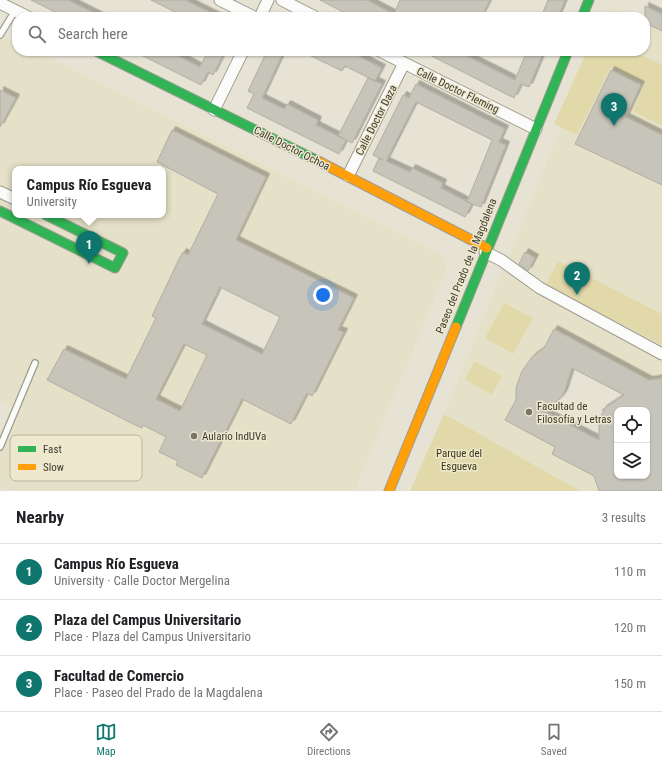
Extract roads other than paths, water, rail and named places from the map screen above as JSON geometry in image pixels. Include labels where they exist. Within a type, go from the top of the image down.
[{"type":"street","points":[[220,0],[244,12]]},
{"type":"street","points":[[262,12],[268,0]]},
{"type":"street","points":[[282,0],[305,12]]},
{"type":"street","points":[[584,12],[589,0]]},
{"type":"street","points":[[0,3],[19,12]]},
{"type":"street","name":"Calle Doctor Ochoa","points":[[106,56],[348,176],[486,250]]},
{"type":"street","points":[[214,110],[241,56]]},
{"type":"street","name":"Calle Doctor Fleming","points":[[390,56],[536,129]]},
{"type":"street","name":"Paseo del Prado de la Magdalena","points":[[389,491],[566,56]]},
{"type":"street","name":"Calle Doctor Daza","points":[[348,176],[404,63]]},
{"type":"street","points":[[0,192],[12,198]]},
{"type":"street","points":[[0,211],[12,217]]},
{"type":"street","points":[[14,218],[116,268],[122,253],[52,218]]},
{"type":"street","points":[[486,250],[540,288],[662,354]]},
{"type":"lane","points":[[0,35],[12,15]]},
{"type":"lane","points":[[0,448],[35,363]]},
{"type":"place","name":"Facultad de Comercio","points":[[614,126]]},
{"type":"place","name":"Campus Río Esgueva","points":[[89,264]]},
{"type":"place","name":"Plaza del Campus Universitario","points":[[577,295]]},
{"type":"place","name":"Facultad de Filosofía y Letras","points":[[529,412]]},
{"type":"place","name":"Aulario IndUVa","points":[[194,436]]},
{"type":"park label","name":"Parque del Esgueva","points":[[459,459]]}]
